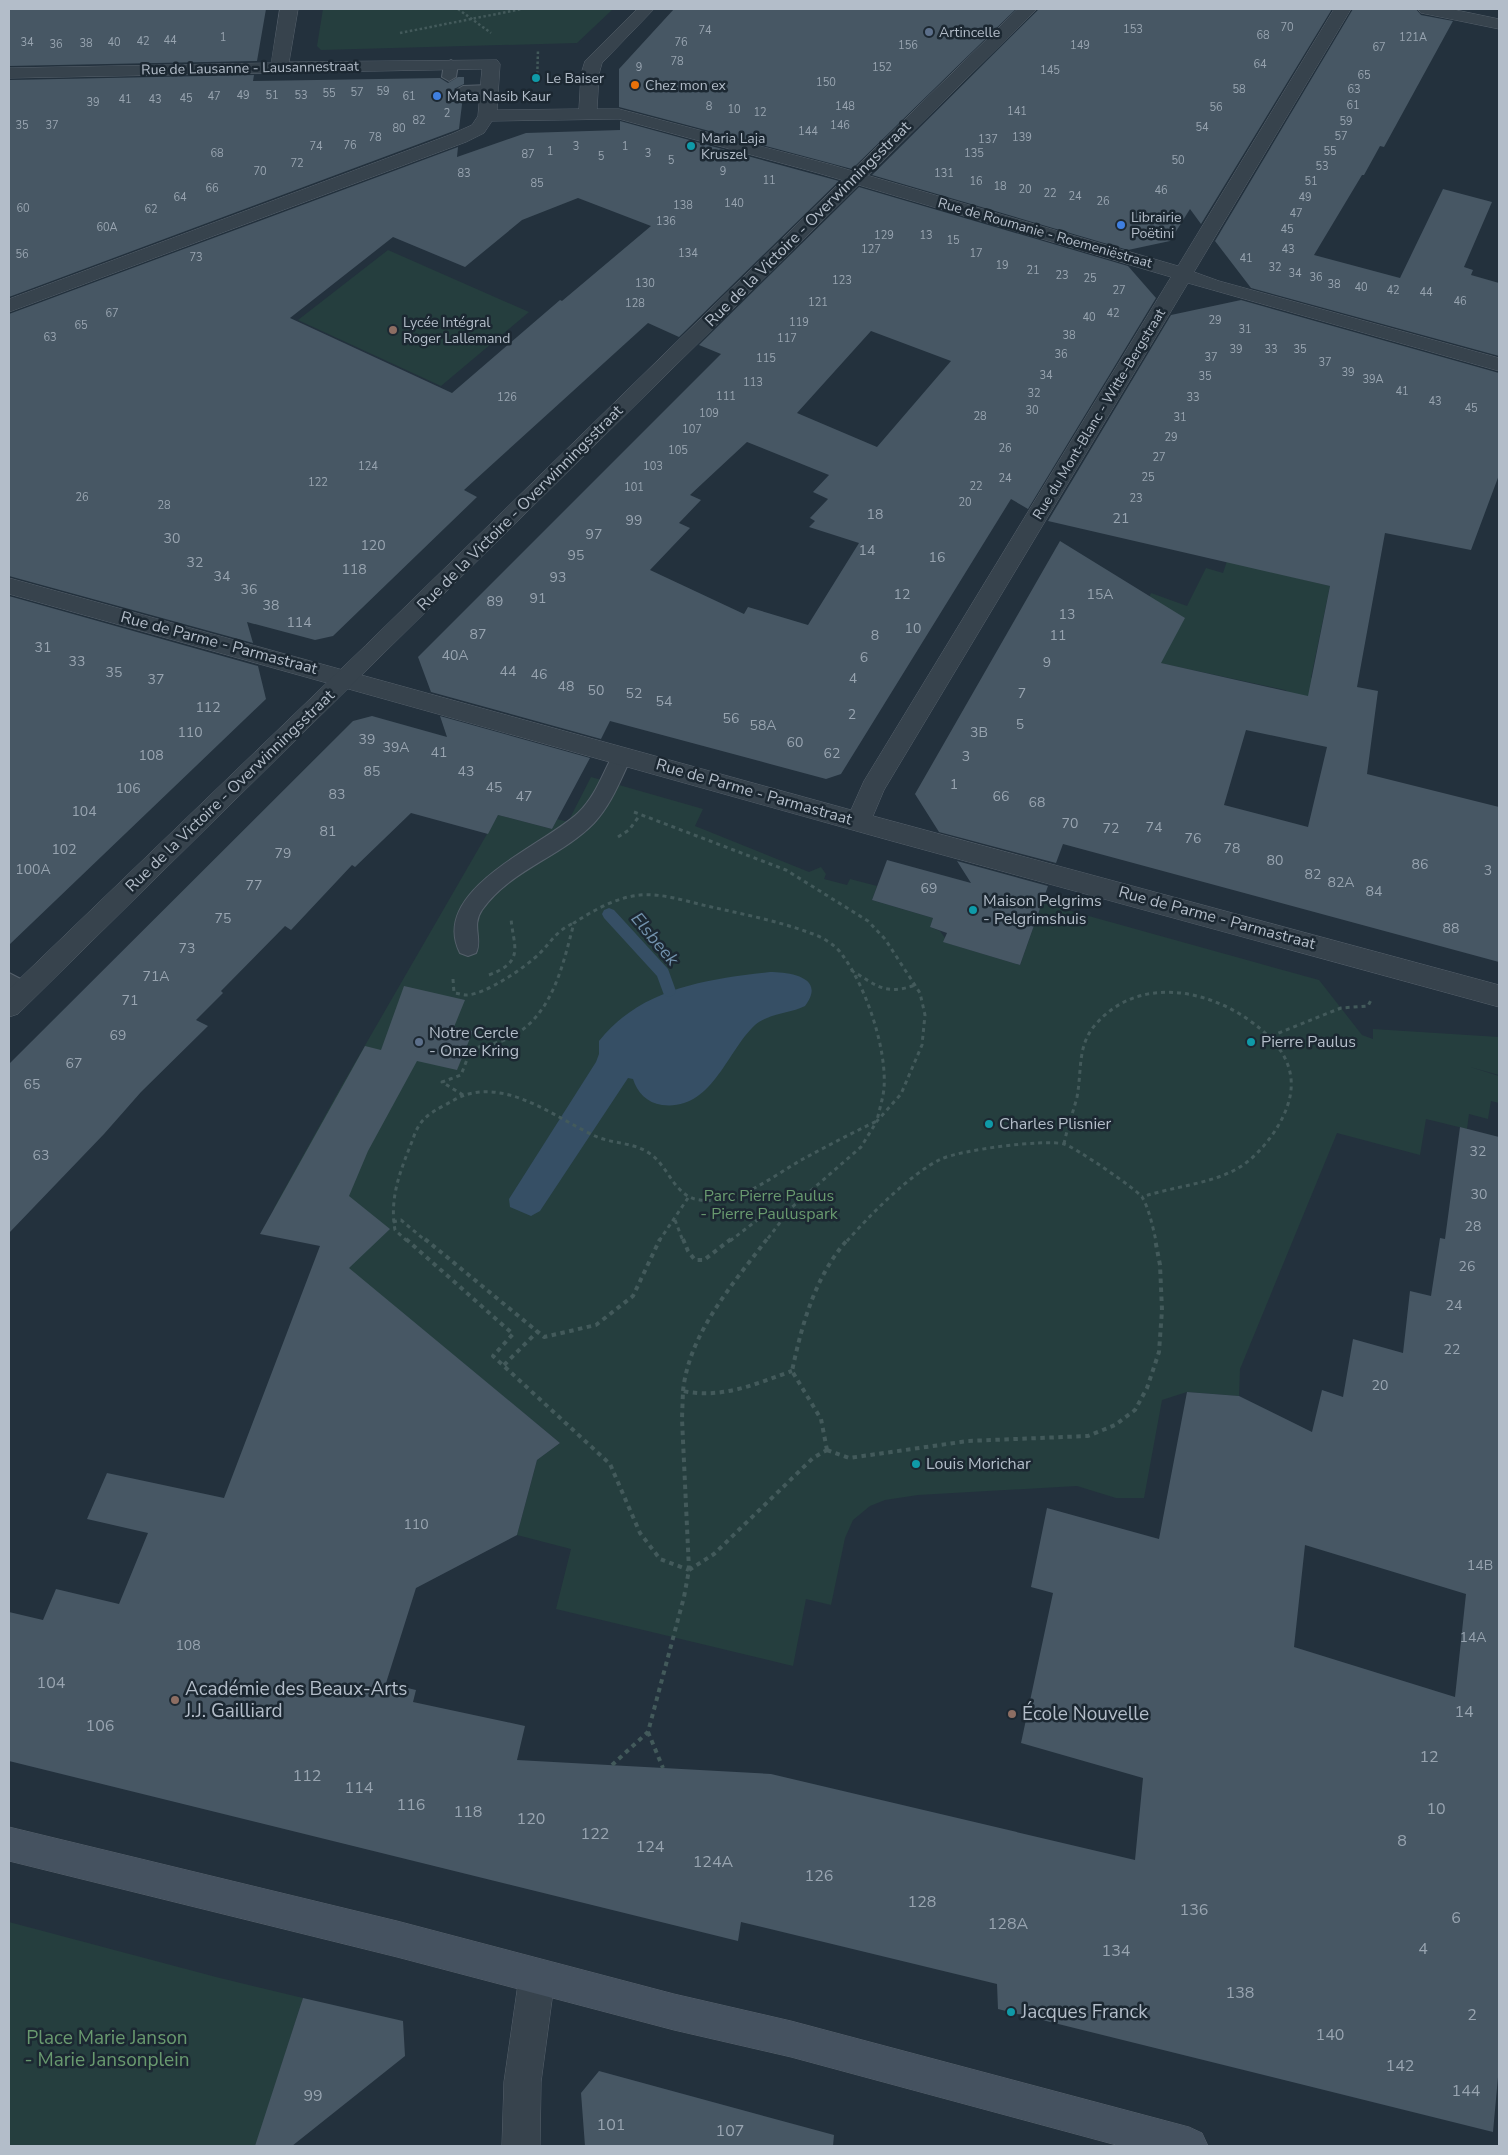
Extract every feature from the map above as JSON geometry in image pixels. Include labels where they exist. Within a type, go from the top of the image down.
[{"type":"main road","points":[[9,1844],[397,1939],[537,1977],[833,2050],[1189,2146]]},
{"type":"street","points":[[278,67],[289,9]]},
{"type":"street","points":[[588,114],[590,74],[594,61],[646,9]]},
{"type":"street","name":"Rue de la Victoire - Overwinningsstraat","points":[[14,993],[347,678],[1028,9]]},
{"type":"street","name":"Rue du Mont-Blanc - Witte-Bergstraat","points":[[858,822],[873,788],[1343,9]]},
{"type":"street","points":[[1428,9],[1499,24]]},
{"type":"street","name":"Rue de Lausanne - Lausannestraat","points":[[9,73],[278,67],[450,71],[491,64],[489,89]]},
{"type":"street","points":[[9,306],[459,138],[478,129],[488,116],[489,89]]},
{"type":"street","name":"Rue de Roumanie - Roemeniëstraat","points":[[488,116],[619,114],[856,178],[1184,274],[1222,288],[1499,365]]},
{"type":"street","name":"Rue de Parme - Parmastraat","points":[[9,586],[347,678],[858,822],[1499,996]]},
{"type":"street","points":[[521,2146],[520,2118],[525,2044],[537,1977]]},
{"type":"lane","points":[[463,90],[489,89]]},
{"type":"lane","points":[[468,947],[465,933],[466,920],[479,899],[493,885],[586,819],[601,800],[622,756]]},
{"type":"path","points":[[458,9],[492,34]]},
{"type":"path","points":[[398,33],[522,9]]},
{"type":"path","points":[[601,800],[786,870],[868,921],[885,939],[920,993],[925,1014],[922,1045],[901,1094],[877,1121],[861,1147],[791,1208],[722,1298],[706,1325],[685,1373],[682,1420],[689,1570],[684,1597],[648,1732],[612,1765]]},
{"type":"path","points":[[613,839],[629,830],[640,814]]},
{"type":"path","points":[[456,977],[453,979],[454,993],[466,995],[525,966],[540,952],[553,934],[588,914],[620,900],[638,895],[658,895],[750,916],[813,934],[830,943],[843,955],[873,1014],[881,1050],[884,1087],[877,1121]]},
{"type":"path","points":[[486,975],[500,970],[514,954],[516,942],[511,922],[511,912]]},
{"type":"path","points":[[464,1095],[442,1082],[461,1075],[471,1049],[511,1038],[520,1033],[535,1016],[556,982],[564,964],[574,923]]},
{"type":"path","points":[[851,970],[883,990],[894,993],[915,985]]},
{"type":"path","points":[[1064,1144],[1065,1131],[1078,1096],[1079,1060],[1085,1040],[1102,1017],[1119,1003],[1144,995],[1174,991],[1204,996],[1231,1008],[1271,1036],[1289,1064],[1290,1090],[1288,1108],[1275,1132],[1261,1149],[1241,1166],[1142,1197]]},
{"type":"path","points":[[1271,1036],[1341,1008]]},
{"type":"path","points":[[689,1570],[660,1559],[640,1533],[610,1464],[492,1356],[513,1334],[395,1230],[391,1210],[392,1197],[415,1133],[425,1116],[464,1095],[480,1091],[504,1094],[549,1113],[608,1142],[635,1147],[650,1154],[675,1188],[688,1198],[710,1201],[751,1191],[845,1136],[877,1121]]},
{"type":"path","points":[[689,1570],[714,1554],[813,1458],[827,1450],[849,1458],[968,1441],[1088,1436],[1115,1425],[1135,1410],[1147,1388],[1159,1352],[1162,1310],[1160,1265],[1154,1231],[1142,1197],[1081,1152],[1064,1144],[1017,1145],[956,1154],[939,1160],[905,1185],[872,1213],[844,1244],[821,1280],[802,1323],[792,1371],[822,1420],[828,1436],[827,1450]]},
{"type":"path","points":[[393,1222],[401,1220],[544,1337],[596,1325],[633,1296],[664,1231],[675,1220],[688,1198]]},
{"type":"path","points":[[675,1220],[682,1230],[688,1254],[694,1260],[704,1260],[765,1214],[791,1208]]},
{"type":"path","points":[[504,1366],[538,1331]]},
{"type":"path","points":[[683,1391],[698,1395],[719,1396],[792,1371]]},
{"type":"path","points":[[648,1732],[663,1768]]},
{"type":"green space","points":[[323,9],[613,9],[577,43],[321,50],[317,46]]},
{"type":"green space","points":[[388,250],[529,312],[441,386],[298,320]]},
{"type":"green space","points":[[1227,561],[1330,586],[1311,678],[1315,679],[1347,738],[1285,690],[1160,663],[1146,604],[1151,593],[1187,606],[1206,568],[1223,573]]},
{"type":"green space","name":"Parc Pierre Paulus - Pierre Pauluspark","points":[[591,777],[703,809],[695,826],[809,872],[821,867],[826,874],[824,879],[847,885],[850,879],[877,886],[872,900],[933,918],[930,927],[940,931],[945,938],[944,942],[1020,965],[1042,903],[1319,980],[1362,1035],[1373,1039],[1373,1029],[1499,1037],[1499,1075],[1470,1067],[1499,1076],[1499,1103],[1491,1101],[1488,1119],[1469,1114],[1467,1129],[1426,1119],[1420,1155],[1337,1133],[1240,1369],[1239,1396],[1187,1392],[1162,1400],[1144,1498],[1116,1498],[1077,1486],[918,1495],[885,1500],[870,1506],[853,1520],[845,1538],[831,1605],[806,1599],[793,1666],[556,1609],[571,1549],[517,1535],[537,1460],[560,1443],[274,1208],[341,1087],[498,815],[552,829],[557,819],[568,822]]},
{"type":"green space","name":"Place Marie Janson - Marie Jansonplein","points":[[9,1922],[303,1998],[259,2136],[264,2146],[9,2146]]},
{"type":"water","points":[[770,972],[795,975],[809,982],[811,996],[805,1006],[766,1018],[755,1025],[716,1077],[694,1099],[679,1104],[657,1104],[643,1096],[633,1079],[628,1078],[540,1211],[531,1216],[510,1207],[509,1199],[596,1062],[599,1054],[599,1041],[616,1023],[635,1009],[677,989],[723,978]]},
{"type":"building","points":[[9,9],[266,9],[257,61],[9,66]]},
{"type":"building","points":[[674,9],[1016,9],[852,169],[619,107],[619,69]]},
{"type":"building","points":[[1039,9],[1332,9],[1201,224],[1190,209],[1170,241],[1128,250],[872,175]]},
{"type":"building","points":[[1353,9],[1416,9],[1421,15],[1453,21],[1384,147],[1380,146],[1314,255],[1400,278],[1443,189],[1492,202],[1464,267],[1473,270],[1471,275],[1499,283],[1499,356],[1251,288],[1215,241]]},
{"type":"building","points":[[254,75],[253,81],[440,78],[448,83],[458,77],[464,77],[464,84],[454,89],[463,96],[459,129],[9,297],[9,80]]},
{"type":"building","points":[[620,121],[839,181],[679,337],[648,323],[464,490],[477,497],[333,636],[315,640],[247,622],[253,643],[9,576],[9,314],[458,147],[457,157],[526,133],[620,130]],"holes":[[[578,198],[651,226],[562,301],[560,300],[452,393],[290,318],[393,237],[465,267],[522,220]]]},
{"type":"building","points":[[859,187],[1128,266],[1156,298],[1028,509],[1011,499],[841,774],[826,779],[610,721],[601,739],[431,692],[418,657],[721,354],[699,345]],"holes":[[[871,331],[951,361],[877,447],[797,413]],[[747,442],[829,475],[813,492],[828,499],[810,518],[815,521],[809,527],[859,543],[808,625],[748,607],[744,614],[650,570],[690,528],[679,523],[701,500],[690,495]]]},
{"type":"building","points":[[1241,300],[1499,373],[1499,475],[1471,550],[1385,533],[1357,687],[1378,691],[1367,774],[1499,807],[1499,962],[1063,844],[1056,863],[939,832],[915,794],[1060,541],[1185,618],[1161,663],[1308,696],[1330,586],[1048,521],[1171,315]],"holes":[[[1246,730],[1327,747],[1308,827],[1224,805]]]},
{"type":"building","points":[[9,596],[258,666],[266,699],[9,945]]},
{"type":"building","points":[[372,716],[447,737],[440,716],[590,758],[552,829],[498,815],[488,834],[411,813],[355,867],[352,865],[291,930],[285,926],[221,991],[223,993],[196,1020],[208,1026],[141,1092],[104,1134],[9,1233],[9,1064],[353,721]]},
{"type":"building","name":"Maison Pelgrims - Pelgrimshuis","points":[[887,860],[971,883],[957,861],[1048,886],[1020,965],[943,942],[947,933],[930,927],[933,918],[872,900]]},
{"type":"building","points":[[404,986],[465,1000],[454,1027],[473,1031],[457,1070],[417,1061],[368,1151],[349,1196],[390,1229],[349,1268],[560,1443],[537,1460],[517,1535],[416,1588],[386,1683],[416,1690],[413,1702],[525,1726],[517,1760],[771,1774],[1135,1860],[1143,1778],[1021,1743],[1053,1593],[1031,1587],[1047,1508],[1159,1539],[1187,1392],[1239,1396],[1312,1432],[1322,1390],[1343,1397],[1353,1339],[1403,1353],[1410,1291],[1431,1296],[1440,1238],[1445,1239],[1460,1127],[1499,1137],[1499,2066],[1493,2132],[998,2009],[997,1984],[741,1922],[738,1941],[9,1761],[9,1612],[43,1620],[56,1589],[119,1604],[148,1533],[87,1519],[107,1473],[224,1498],[320,1246],[260,1234],[365,1046],[381,1050]],"holes":[[[1305,1545],[1466,1594],[1455,1697],[1294,1647]]]},
{"type":"building","points":[[303,1998],[403,2021],[405,2056],[292,2146],[255,2146]]},
{"type":"building","points":[[599,2071],[834,2135],[833,2146],[585,2146],[581,2093]]},
{"type":"waterway","name":"Elsbeek","points":[[609,914],[663,973],[669,991]]},
{"type":"place","name":"Artincelle","points":[[929,32]]},
{"type":"place","name":"Le Baiser","points":[[536,78]]},
{"type":"place","name":"Chez mon ex","points":[[635,85]]},
{"type":"place","name":"Mata Nasib Kaur","points":[[437,96]]},
{"type":"place","name":"Maria Laja Kruszel","points":[[691,146]]},
{"type":"place","name":"Librairie Poëtini","points":[[1121,225]]},
{"type":"place","name":"Lycée Intégral Roger Lallemand","points":[[393,330]]},
{"type":"place","name":"Maison Pelgrims - Pelgrimshuis","points":[[973,910]]},
{"type":"place","name":"Notre Cercle - Onze Kring","points":[[419,1042]]},
{"type":"place","name":"Pierre Paulus","points":[[1251,1042]]},
{"type":"place","name":"Charles Plisnier","points":[[989,1124]]},
{"type":"place","name":"Louis Morichar","points":[[916,1464]]},
{"type":"place","name":"Académie des Beaux-Arts J.J. Gailliard","points":[[175,1700]]},
{"type":"place","name":"École Nouvelle","points":[[1012,1714]]},
{"type":"place","name":"Jacques Franck","points":[[1011,2012]]}]
